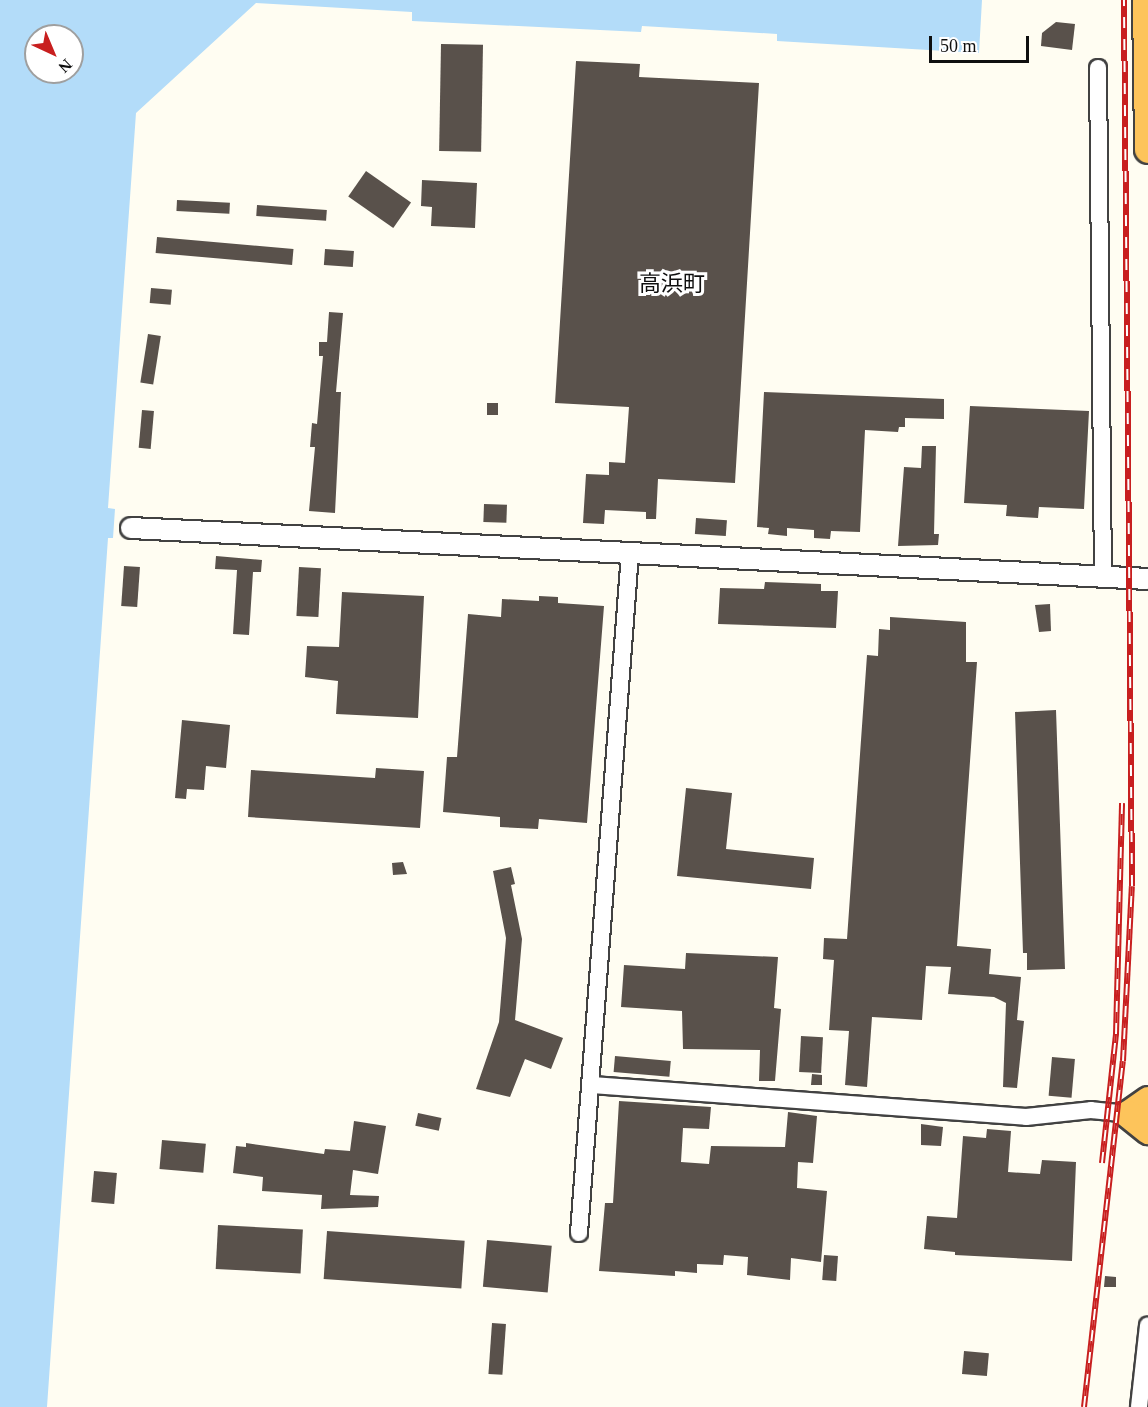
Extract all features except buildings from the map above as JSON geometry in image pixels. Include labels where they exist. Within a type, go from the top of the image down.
[{"type":"highway","points":[[1146,0],[1148,149]]},
{"type":"street","points":[[1098,68],[1103,577]]},
{"type":"street","points":[[130,528],[1148,579]]},
{"type":"street","points":[[579,1233],[592,1085],[630,553]]},
{"type":"street","points":[[592,1085],[1026,1117],[1091,1110],[1141,1114]]},
{"type":"street","points":[[1139,1407],[1148,1325]]},
{"type":"water","points":[[0,0],[982,0],[979,53],[777,41],[777,34],[642,26],[641,32],[412,21],[412,12],[256,3],[136,113],[108,508],[115,509],[113,538],[108,538],[47,1407],[0,1407]]},
{"type":"railway","points":[[1084,1407],[1123,1061],[1132,886],[1124,0]]},
{"type":"railway","points":[[1102,1163],[1116,1034],[1122,803]]},
{"type":"district","name":"高浜町","points":[[672,284]]}]
